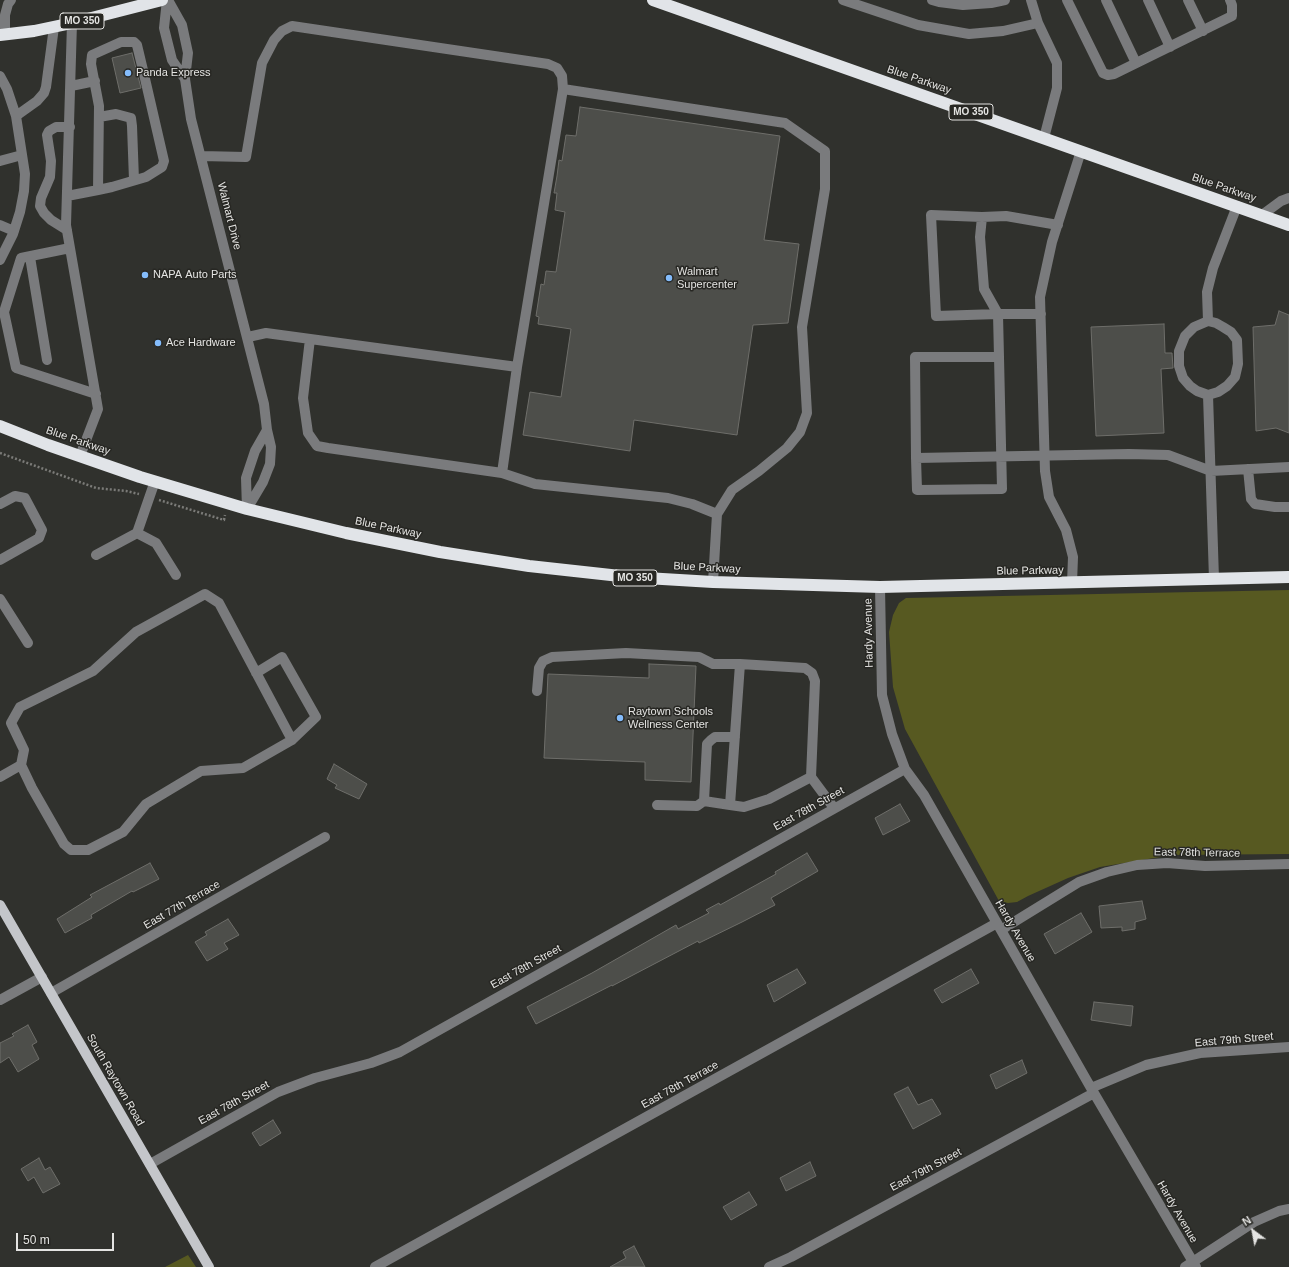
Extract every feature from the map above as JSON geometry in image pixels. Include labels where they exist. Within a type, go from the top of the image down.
[{"type":"highway","name":"MO 350","points":[[2,35],[54,27],[162,0]]},
{"type":"highway","name":"Blue Parkway","points":[[653,0],[1289,225]]},
{"type":"highway","name":"Blue Parkway","points":[[0,426],[80,456],[247,509],[346,533],[440,552],[529,566],[629,577],[713,582],[880,587],[1289,577]]},
{"type":"main road","name":"South Raytown Road","points":[[0,905],[209,1267]]},
{"type":"street","points":[[2,35],[8,4],[11,0]]},
{"type":"street","name":"Walmart Drive","points":[[168,0],[164,28],[172,60],[185,79]]},
{"type":"street","name":"Walmart Drive","points":[[168,0],[182,25],[188,53],[185,79],[191,119],[248,337],[264,404],[267,430],[271,447],[270,464],[263,482],[247,509]]},
{"type":"street","points":[[843,0],[918,25],[969,34],[1003,31],[1038,22]]},
{"type":"street","points":[[932,0],[963,5],[991,3],[1005,0]]},
{"type":"street","points":[[1031,0],[1038,22],[1057,63],[1057,88],[1044,138]]},
{"type":"street","points":[[1067,0],[1102,73],[1108,75],[1114,74],[1232,16],[1232,5],[1230,0]]},
{"type":"street","points":[[1106,0],[1136,63]]},
{"type":"street","points":[[1148,0],[1170,46]]},
{"type":"street","points":[[1188,0],[1203,31]]},
{"type":"street","points":[[72,23],[67,230],[98,409],[80,456]]},
{"type":"street","points":[[201,156],[246,157],[262,63],[274,40],[282,31],[292,26],[548,64],[557,68],[562,76],[563,90],[517,367],[502,473]]},
{"type":"street","points":[[16,116],[37,101],[44,93],[54,27]]},
{"type":"street","points":[[67,196],[98,190],[112,187],[151,174],[162,167],[164,161],[137,45],[134,42],[121,42],[100,50],[92,55],[91,64],[99,106],[98,190]]},
{"type":"street","points":[[0,76],[7,89],[16,116],[25,174],[24,191],[20,212],[14,231],[0,260]]},
{"type":"street","points":[[71,86],[95,81]]},
{"type":"street","points":[[563,90],[785,123],[825,151],[825,189],[802,327],[806,413],[800,432],[787,448],[759,471],[732,490],[717,514],[713,582]]},
{"type":"street","points":[[99,117],[116,114],[131,118],[134,180]]},
{"type":"street","points":[[67,230],[51,220],[40,206],[41,198],[50,177],[51,167],[47,135],[56,127],[70,127]]},
{"type":"street","points":[[1072,583],[1073,557],[1066,530],[1049,497],[1045,471],[1040,297],[1052,242],[1081,151]]},
{"type":"street","points":[[0,161],[22,155]]},
{"type":"street","points":[[1262,215],[1281,201],[1289,198]]},
{"type":"street","points":[[1208,321],[1207,292],[1213,268],[1237,206]]},
{"type":"street","points":[[1041,314],[936,316],[931,215],[982,217],[1006,216],[1058,225]]},
{"type":"street","points":[[982,217],[980,237],[984,289],[998,314],[999,357],[1001,457],[1002,489],[918,490],[916,458],[915,357],[999,357]]},
{"type":"street","points":[[0,225],[14,231]]},
{"type":"street","points":[[70,248],[21,258],[2,312],[16,368],[96,394]]},
{"type":"street","points":[[30,257],[47,360]]},
{"type":"street","points":[[1208,321],[1223,326],[1231,332],[1237,340],[1238,364],[1234,377],[1227,386],[1218,392],[1208,395],[1197,391],[1183,378],[1179,366],[1179,351],[1185,336],[1194,327],[1208,321]]},
{"type":"street","points":[[248,337],[266,333],[517,367]]},
{"type":"street","points":[[310,339],[303,398],[308,433],[318,446],[502,473],[535,484],[668,498],[692,504],[717,514]]},
{"type":"street","points":[[1208,395],[1214,579]]},
{"type":"street","points":[[247,509],[246,478],[254,451],[267,430]]},
{"type":"street","points":[[916,458],[1130,454],[1168,455],[1211,471],[1289,467]]},
{"type":"street","points":[[1248,469],[1251,499],[1255,504],[1275,507],[1289,507]]},
{"type":"street","points":[[96,554],[137,533],[155,481]]},
{"type":"street","points":[[0,504],[15,496],[26,498],[42,530],[39,538],[0,560]]},
{"type":"street","points":[[137,533],[156,543],[176,575]]},
{"type":"street","name":"Hardy Avenue","points":[[880,587],[882,695],[892,734],[905,769],[924,795],[1191,1265]]},
{"type":"street","points":[[256,673],[282,657],[316,717],[292,740],[243,768],[201,771],[146,804],[123,832],[88,850],[71,850],[64,844],[32,788],[21,765],[24,750],[11,723],[20,707],[93,670],[136,632],[206,594],[219,603],[256,673],[292,740]]},
{"type":"street","points":[[0,599],[28,643]]},
{"type":"street","points":[[537,691],[539,668],[544,662],[552,657],[626,653],[699,657],[713,664],[805,668],[812,673],[815,681],[811,777],[834,808]]},
{"type":"street","points":[[730,805],[740,664]]},
{"type":"street","points":[[704,801],[707,744],[716,737],[735,737]]},
{"type":"street","points":[[0,777],[21,765]]},
{"type":"street","name":"East 78th Street","points":[[150,1164],[278,1092],[315,1078],[371,1063],[400,1052],[905,769]]},
{"type":"street","points":[[657,805],[697,806],[704,801],[744,807],[769,799],[811,777]]},
{"type":"street","name":"East 77th Terrace","points":[[51,993],[325,838]]},
{"type":"street","name":"East 78th Terrace","points":[[375,1267],[1079,882],[1107,872],[1137,865],[1167,863],[1205,866],[1289,864]]},
{"type":"street","points":[[0,1000],[42,977]]},
{"type":"street","name":"East 79th Street","points":[[769,1267],[791,1257],[1092,1091],[1146,1065],[1200,1053],[1289,1047]]},
{"type":"street","points":[[1191,1265],[1254,1222],[1279,1211],[1289,1209]]},
{"type":"path","points":[[0,453],[96,488],[126,491],[145,496]]},
{"type":"path","points":[[164,502],[224,520],[225,514]]},
{"type":"shaded area","points":[[1289,590],[1289,854],[1172,855],[1100,867],[1068,878],[1017,902],[1008,903],[999,901],[905,729],[893,687],[889,632],[893,615],[899,603],[906,598]]},
{"type":"shaded area","points":[[188,1255],[196,1267],[165,1267]]},
{"type":"building","name":"Panda Express","points":[[132,53],[141,88],[120,93],[112,58]]},
{"type":"building","name":"Walmart Supercenter","points":[[580,107],[780,136],[764,240],[799,244],[788,323],[753,325],[737,435],[634,420],[630,451],[523,435],[530,392],[561,397],[571,329],[538,324],[539,317],[536,316],[541,284],[544,285],[546,271],[556,272],[565,212],[555,210],[557,193],[554,193],[559,160],[562,161],[566,135],[576,136]]},
{"type":"building","points":[[1279,311],[1289,315],[1289,433],[1276,428],[1256,431],[1253,327],[1275,325]]},
{"type":"building","points":[[1164,324],[1165,353],[1172,353],[1173,368],[1161,369],[1164,433],[1096,436],[1091,327]]},
{"type":"building","name":"Raytown Schools Wellness Center","points":[[649,664],[696,666],[691,782],[645,780],[645,762],[544,758],[548,674],[649,678]]},
{"type":"building","points":[[334,764],[367,784],[359,799],[335,788],[337,785],[327,779]]},
{"type":"building","points":[[900,804],[910,821],[883,835],[875,818]]},
{"type":"building","points":[[807,853],[818,871],[771,898],[775,905],[699,943],[698,941],[536,1024],[527,1007],[592,973],[676,925],[678,929],[709,913],[706,910],[719,903],[720,905],[776,874],[775,872]]},
{"type":"building","points":[[150,863],[159,879],[133,892],[132,891],[91,915],[92,918],[65,933],[57,919],[92,897],[90,895]]},
{"type":"building","points":[[1142,901],[1146,919],[1135,922],[1135,929],[1122,931],[1122,927],[1101,928],[1099,906]]},
{"type":"building","points":[[1081,913],[1092,932],[1055,954],[1044,934]]},
{"type":"building","points":[[228,919],[239,935],[224,943],[228,949],[207,961],[195,942],[207,935],[205,932]]},
{"type":"building","points":[[797,969],[806,983],[774,1002],[767,985]]},
{"type":"building","points":[[971,969],[979,983],[942,1003],[934,990]]},
{"type":"building","points":[[1094,1002],[1133,1006],[1131,1026],[1091,1020]]},
{"type":"building","points":[[28,1025],[37,1042],[32,1045],[39,1059],[18,1072],[9,1057],[0,1063],[0,1043],[14,1036],[12,1034]]},
{"type":"building","points":[[1022,1060],[1027,1073],[996,1089],[990,1075]]},
{"type":"building","points":[[908,1087],[918,1105],[932,1099],[941,1114],[913,1129],[894,1094]]},
{"type":"building","points":[[273,1120],[281,1133],[260,1146],[252,1133]]},
{"type":"building","points":[[39,1158],[45,1170],[50,1167],[60,1184],[43,1193],[34,1177],[28,1181],[21,1169]]},
{"type":"building","points":[[810,1162],[816,1176],[786,1191],[780,1178]]},
{"type":"building","points":[[749,1192],[757,1205],[731,1220],[723,1207]]},
{"type":"building","points":[[634,1246],[645,1267],[610,1267],[626,1258],[623,1252]]},
{"type":"place","name":"Panda Express","points":[[128,73]]},
{"type":"place","name":"NAPA Auto Parts","points":[[145,275]]},
{"type":"place","name":"Walmart Supercenter","points":[[669,278]]},
{"type":"place","name":"Ace Hardware","points":[[158,343]]},
{"type":"place","name":"Raytown Schools Wellness Center","points":[[620,718]]}]
